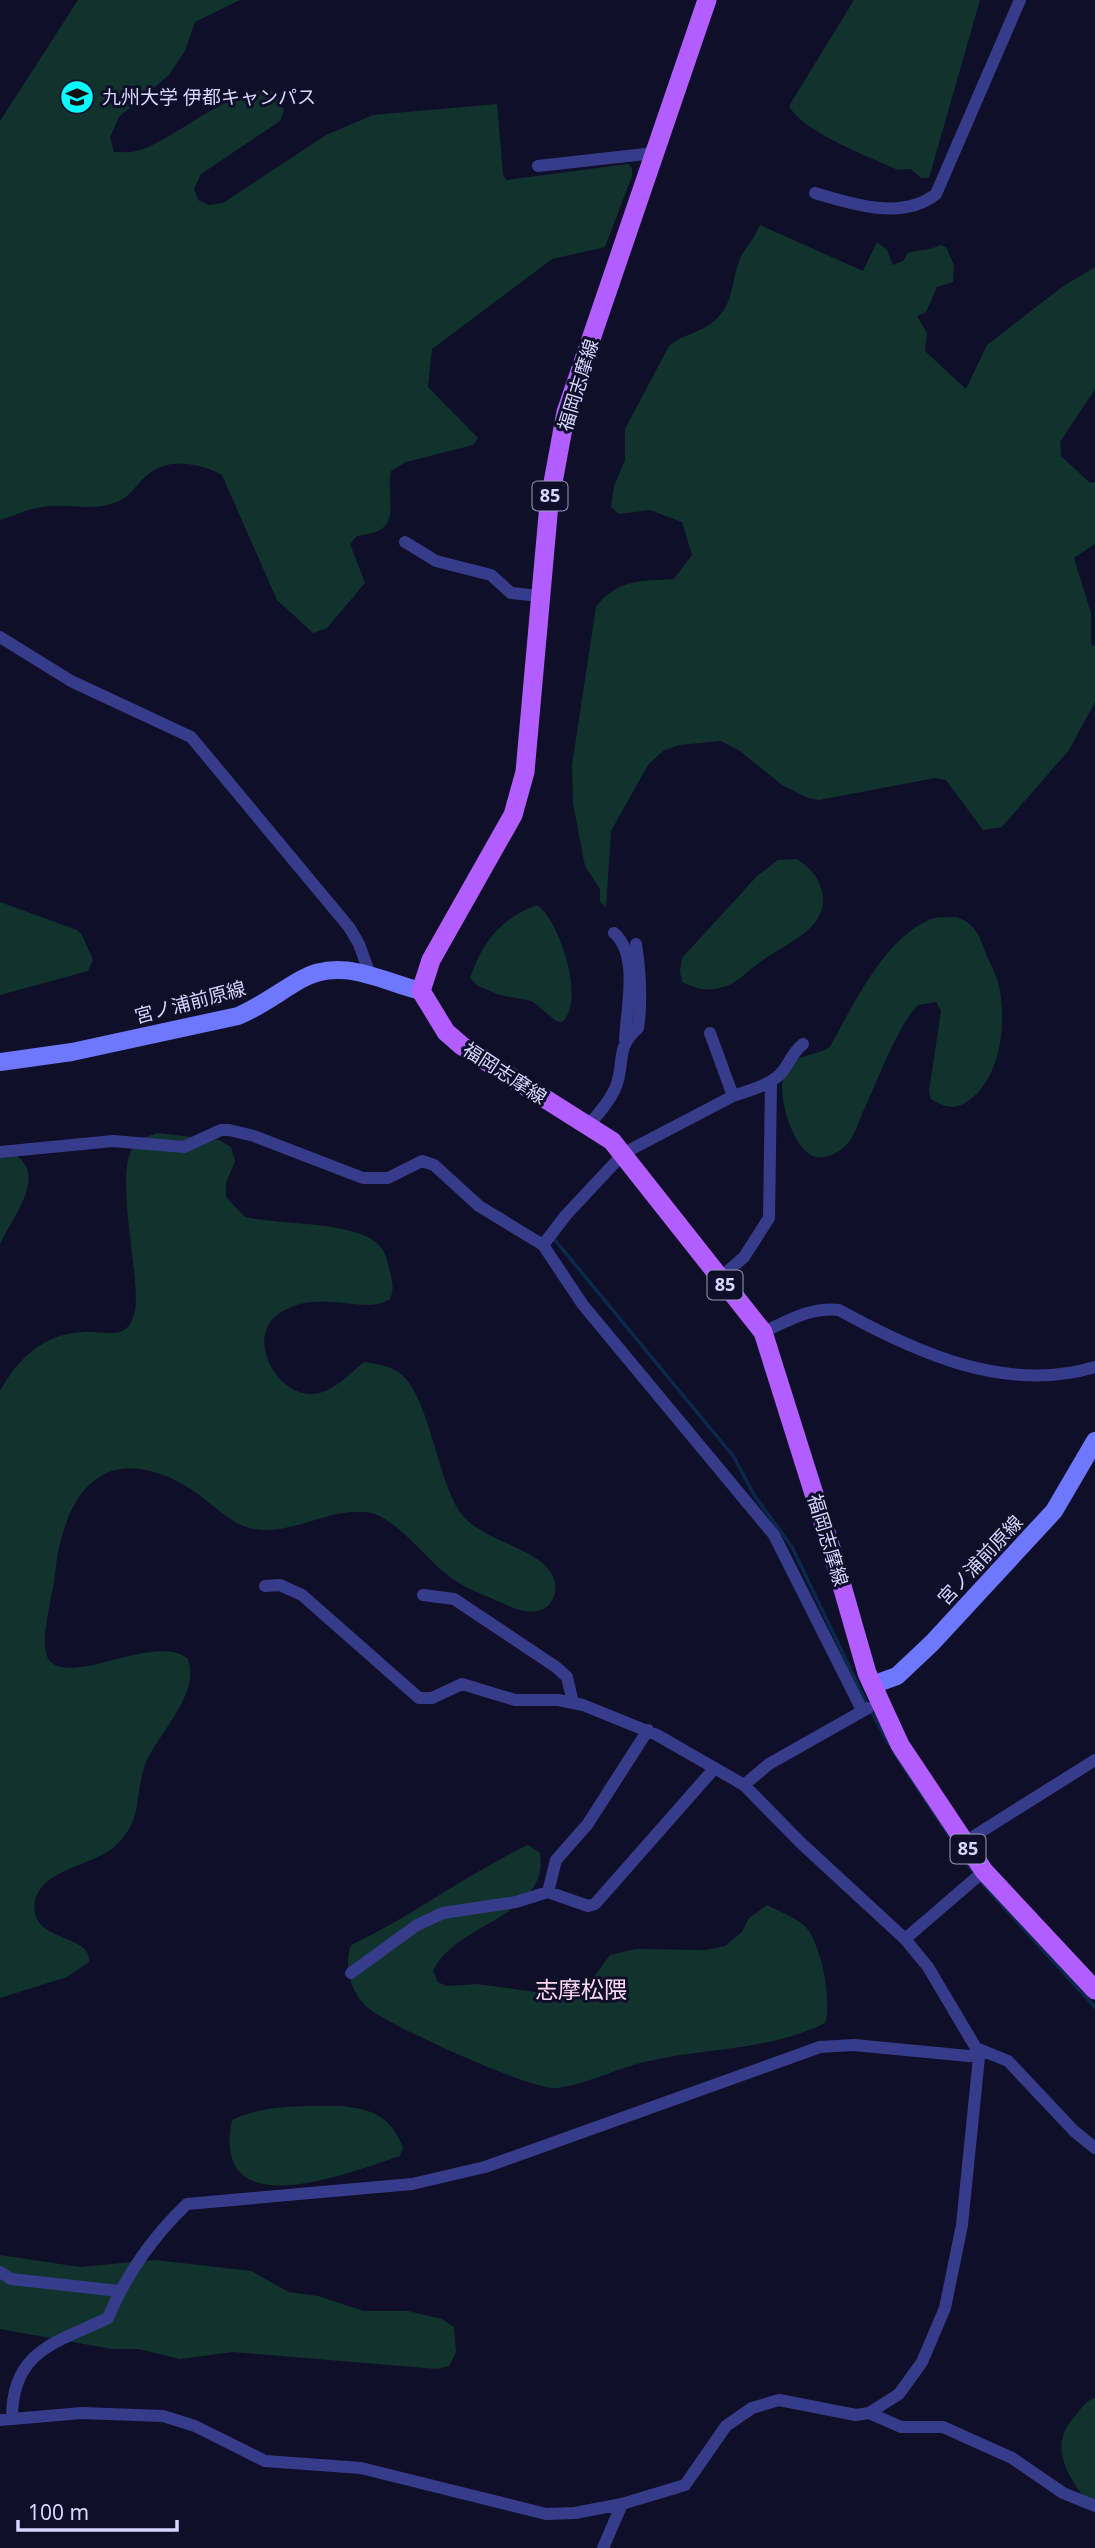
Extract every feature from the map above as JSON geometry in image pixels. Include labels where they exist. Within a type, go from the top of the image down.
[{"type":"main road","name":"福岡志摩線","points":[[707,0],[566,412],[549,504],[525,772],[513,815],[431,960],[421,991],[446,1032],[463,1046],[589,1125],[624,1153],[763,1332],[871,1699],[964,1843],[978,1875],[1095,1990]]},
{"type":"main road","name":"宮ノ浦前原線","points":[[0,1062],[72,1052],[238,1016],[303,978],[324,971],[348,969],[421,991]]},
{"type":"main road","name":"宮ノ浦前原線","points":[[871,1699],[923,1651],[1055,1511],[1095,1441]]},
{"type":"street","points":[[815,193],[861,206],[887,207],[913,207],[936,194],[1020,0]]},
{"type":"street","points":[[538,166],[654,153]]},
{"type":"street","points":[[405,542],[436,561],[491,576],[511,593],[540,596]]},
{"type":"street","points":[[0,637],[71,681],[191,737],[349,927],[359,944],[370,975]]},
{"type":"street","points":[[589,1125],[604,1109],[616,1086],[625,1040],[628,971],[626,949],[614,933]]},
{"type":"street","points":[[625,1040],[639,1023],[638,985],[641,974],[636,944]]},
{"type":"street","points":[[710,1033],[733,1096]]},
{"type":"street","points":[[543,1245],[566,1215],[624,1153],[733,1096],[771,1082],[782,1072],[794,1051],[803,1044]]},
{"type":"street","points":[[720,1278],[744,1257],[769,1218],[771,1082]]},
{"type":"street","points":[[0,1152],[113,1142],[184,1147],[220,1130],[229,1130],[254,1136],[363,1178],[387,1178],[422,1161],[434,1165],[479,1206],[543,1245],[583,1306],[774,1535],[871,1699],[769,1764],[744,1784]]},
{"type":"street","points":[[763,1332],[804,1314],[830,1309],[839,1310],[914,1350],[957,1363],[1044,1376],[1095,1367]]},
{"type":"street","points":[[265,1586],[279,1585],[302,1595],[419,1698],[432,1698],[462,1684],[515,1700],[573,1703],[648,1730],[713,1770],[744,1784],[801,1843],[905,1939],[928,1967],[978,2053],[965,2201],[945,2308],[931,2344],[909,2381],[887,2404],[869,2413],[856,2415],[787,2402],[766,2402],[736,2417],[726,2426],[685,2485],[622,2504],[575,2513],[546,2514],[361,2468],[265,2462],[195,2426],[163,2416],[128,2412],[6,2419],[13,2389],[22,2370],[39,2352],[108,2318],[119,2291],[168,2222],[187,2204],[412,2184],[485,2167],[820,2047],[854,2045],[978,2053],[1008,2061],[1074,2131],[1095,2148]]},
{"type":"street","points":[[423,1595],[454,1599],[556,1667],[567,1677],[573,1703]]},
{"type":"street","points":[[548,1892],[556,1860],[587,1825],[648,1730]]},
{"type":"street","points":[[964,1843],[1091,1763],[1095,1777]]},
{"type":"street","points":[[351,1973],[429,1918],[453,1910],[516,1902],[548,1892],[588,1906],[601,1900],[713,1770]]},
{"type":"street","points":[[905,1939],[978,1875]]},
{"type":"street","points":[[0,2272],[10,2279],[119,2291]]},
{"type":"street","points":[[869,2413],[901,2427],[943,2427],[1012,2458],[1063,2493],[1095,2506]]},
{"type":"street","points":[[603,2548],[622,2504]]},
{"type":"green space","points":[[78,0],[240,0],[195,22],[185,51],[169,75],[119,117],[110,137],[114,152],[136,151],[168,137],[225,103],[261,90],[276,92],[284,111],[280,121],[201,174],[194,189],[198,200],[209,205],[223,203],[326,135],[373,115],[497,104],[503,174],[506,180],[628,164],[632,168],[632,176],[605,247],[552,259],[432,349],[428,387],[478,438],[473,445],[406,462],[391,471],[388,522],[372,533],[357,536],[350,544],[365,583],[327,628],[313,633],[277,600],[222,475],[196,465],[176,464],[158,468],[127,496],[116,502],[99,506],[42,507],[0,520],[0,121]]},
{"type":"green space","points":[[854,0],[980,0],[929,178],[921,178],[911,169],[898,170],[838,143],[808,125],[789,106]]},
{"type":"green space","points":[[760,225],[863,271],[877,242],[887,250],[893,265],[903,261],[908,253],[940,245],[946,247],[954,265],[953,282],[937,287],[926,312],[917,316],[927,333],[925,351],[966,389],[987,345],[1062,287],[1095,267],[1095,389],[1060,442],[1061,456],[1090,483],[1095,482],[1095,544],[1074,558],[1091,613],[1091,645],[1095,646],[1095,702],[1069,750],[1002,827],[983,830],[946,780],[935,778],[819,800],[808,798],[782,785],[740,751],[721,741],[679,745],[663,751],[648,765],[611,831],[606,908],[600,901],[600,889],[585,866],[573,803],[572,765],[596,607],[621,586],[641,581],[674,579],[692,555],[682,522],[650,510],[619,514],[611,507],[614,486],[625,460],[625,429],[669,346],[707,326],[725,308],[739,260]]},
{"type":"green space","points":[[797,859],[813,873],[822,892],[823,905],[813,925],[729,985],[707,989],[682,982],[682,958],[757,876],[778,860]]},
{"type":"green space","points":[[0,902],[77,930],[93,960],[88,971],[0,995]]},
{"type":"green space","points":[[537,905],[554,927],[571,980],[569,1012],[562,1022],[556,1021],[532,1001],[500,995],[478,986],[470,978],[494,933],[513,917]]},
{"type":"green space","points":[[956,917],[968,923],[976,932],[999,986],[1001,1034],[994,1066],[987,1081],[961,1105],[948,1106],[931,1099],[929,1091],[941,1011],[936,1002],[918,1005],[895,1041],[850,1140],[831,1155],[811,1155],[796,1139],[786,1112],[782,1083],[790,1063],[830,1047],[859,994],[898,942],[913,929],[932,919]]},
{"type":"green space","points":[[157,1133],[219,1140],[231,1147],[235,1161],[226,1183],[226,1197],[245,1217],[334,1227],[352,1231],[378,1244],[384,1252],[392,1280],[390,1299],[367,1305],[308,1302],[293,1306],[277,1315],[268,1325],[265,1350],[269,1363],[276,1375],[286,1384],[297,1391],[310,1394],[332,1387],[364,1362],[386,1366],[398,1372],[409,1382],[417,1397],[452,1497],[460,1512],[481,1531],[532,1556],[545,1566],[554,1578],[555,1594],[547,1607],[531,1612],[479,1593],[450,1577],[400,1530],[371,1513],[341,1513],[284,1528],[254,1529],[236,1523],[197,1493],[159,1474],[134,1468],[112,1471],[94,1481],[79,1498],[68,1519],[60,1545],[45,1633],[46,1654],[50,1661],[62,1667],[77,1667],[137,1654],[174,1652],[188,1659],[189,1685],[177,1711],[147,1760],[134,1817],[123,1838],[104,1854],[68,1869],[47,1882],[39,1890],[35,1901],[35,1914],[41,1924],[81,1946],[88,1953],[89,1962],[67,1977],[0,1998],[0,1391],[24,1359],[44,1343],[69,1334],[120,1332],[130,1324],[135,1311],[136,1296],[127,1201],[128,1159],[136,1144]]},
{"type":"green space","points":[[0,1148],[16,1156],[26,1166],[29,1177],[22,1203],[0,1244]]},
{"type":"green space","points":[[528,1845],[540,1853],[539,1874],[531,1892],[516,1906],[444,1954],[433,1971],[438,1982],[446,1986],[477,1984],[564,1996],[590,1982],[610,1955],[636,1949],[705,1950],[725,1946],[742,1932],[749,1918],[767,1905],[801,1923],[814,1940],[822,1963],[826,1989],[825,2023],[783,2038],[649,2061],[557,2088],[521,2080],[464,2057],[386,2019],[365,2005],[351,1981],[348,1962],[351,1945]]},
{"type":"green space","points":[[342,2106],[372,2113],[386,2121],[403,2147],[400,2156],[349,2173],[288,2185],[262,2184],[242,2174],[231,2154],[232,2120],[271,2109]]},
{"type":"green space","points":[[0,2255],[80,2267],[155,2260],[251,2271],[289,2292],[318,2296],[364,2311],[408,2311],[442,2319],[454,2327],[456,2352],[449,2366],[437,2369],[233,2352],[180,2359],[139,2349],[112,2349],[0,2329]]},
{"type":"green space","points":[[1095,2398],[1095,2513],[1065,2466],[1062,2441],[1066,2429],[1084,2405]]},
{"type":"waterway","points":[[554,1239],[734,1457],[754,1495],[792,1547],[867,1704]]},
{"type":"waterway","points":[[871,1711],[889,1744]]},
{"type":"waterway","points":[[895,1754],[972,1870]]},
{"type":"waterway","points":[[981,1882],[1095,2007]]},
{"type":"place","name":"九州大学 伊都キャンパス","points":[[77,97]]},
{"type":"district","name":"志摩松隈","points":[[581,1990]]}]
